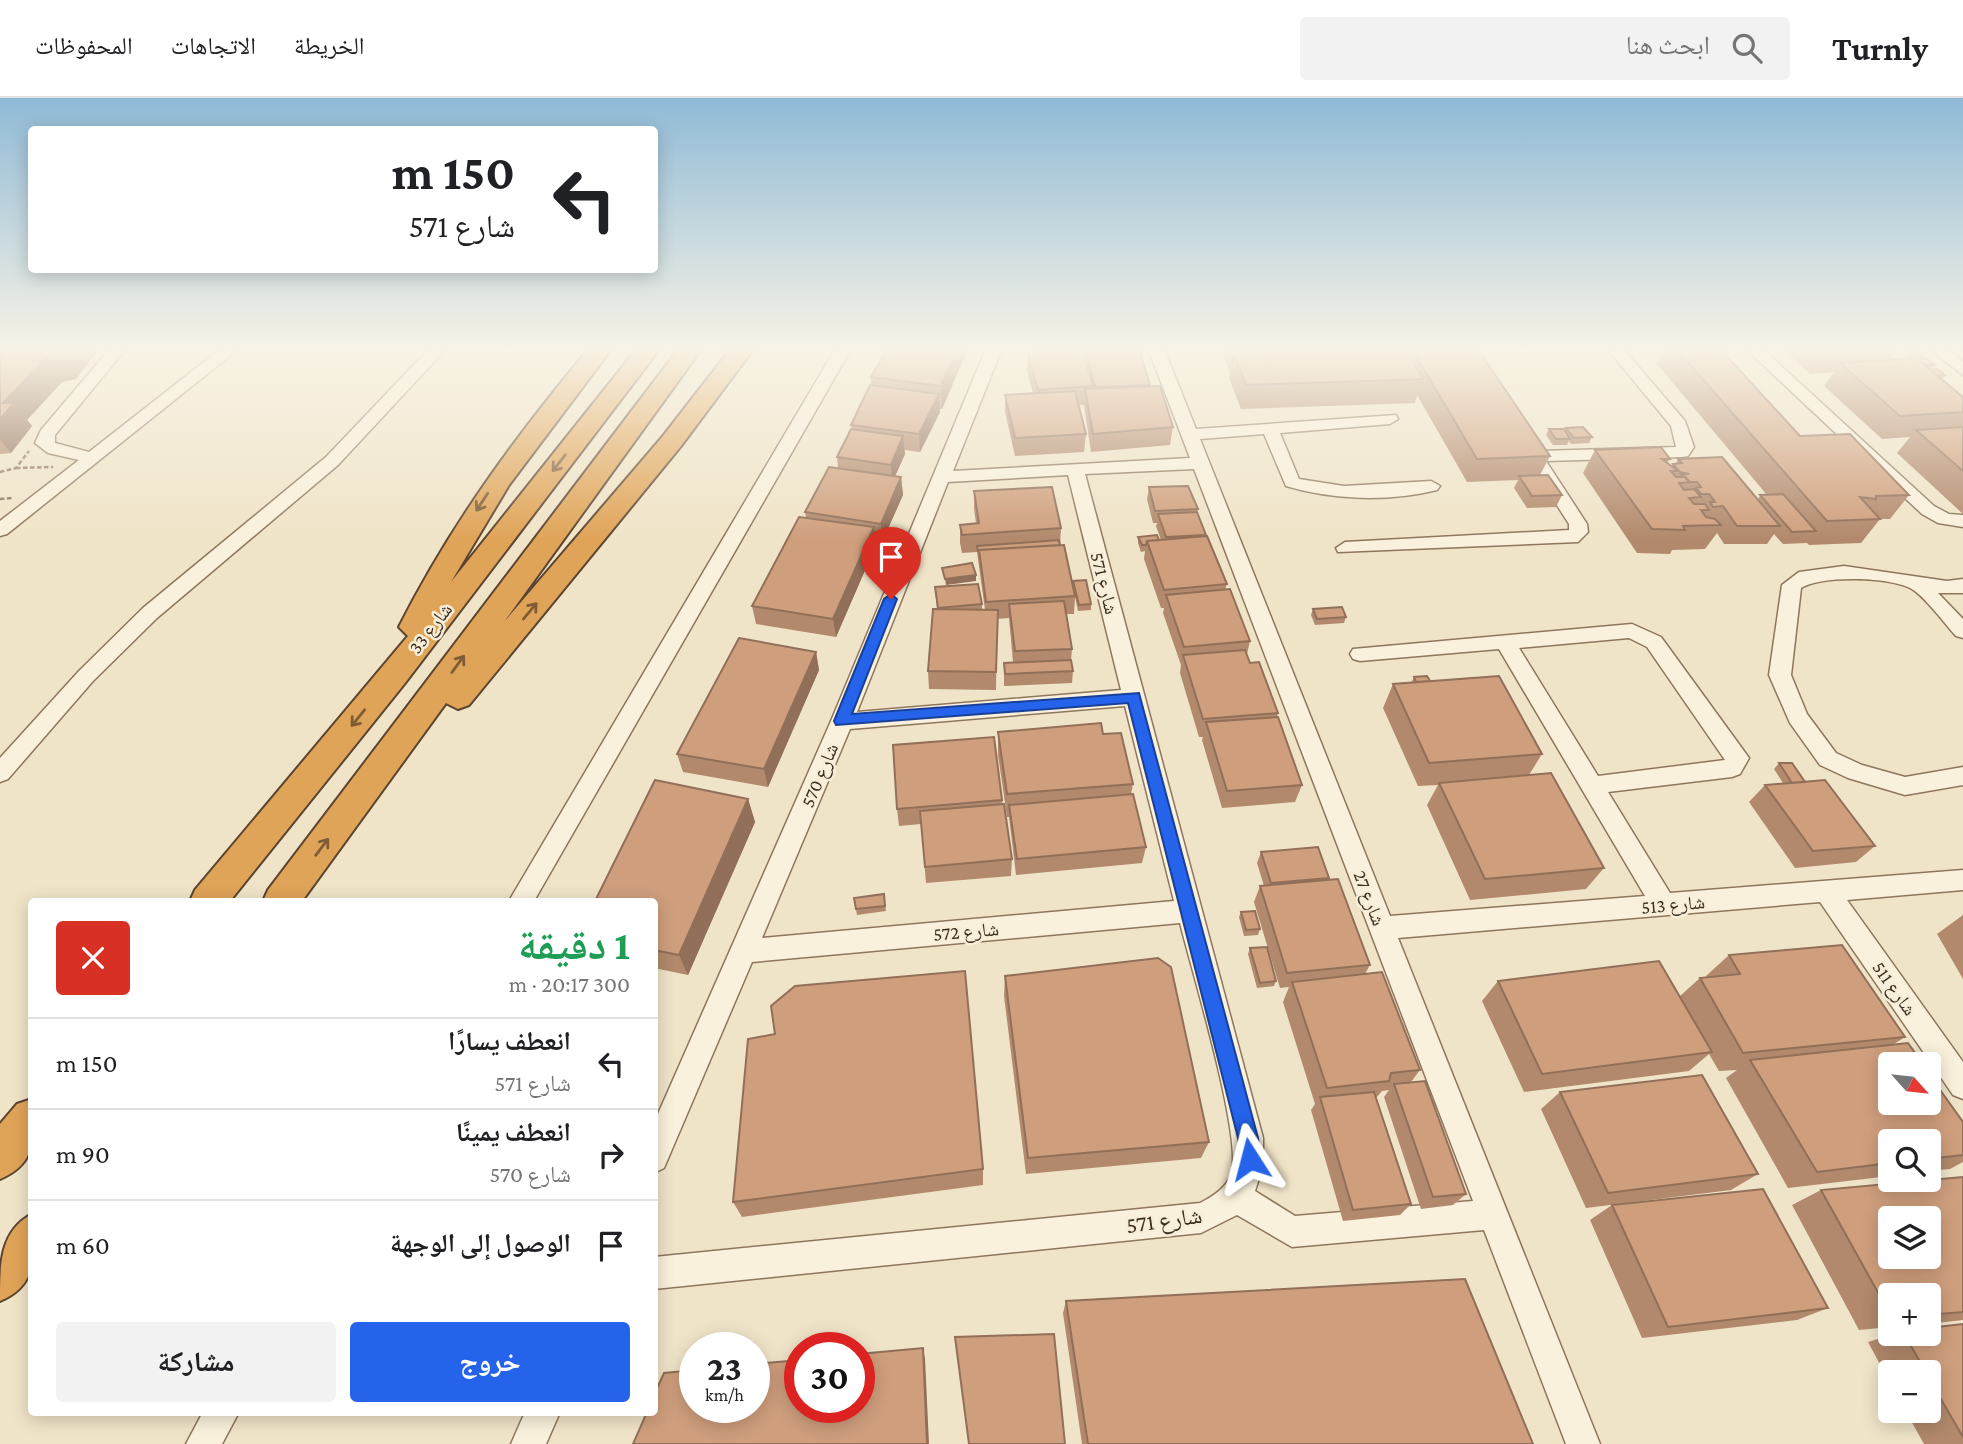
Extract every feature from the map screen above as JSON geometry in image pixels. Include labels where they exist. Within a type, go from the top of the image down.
[{"type":"highway","points":[[394,674],[430,592],[470,520],[517,452],[548,414]]},
{"type":"highway","name":"شارع 33","points":[[210,898],[394,674],[598,414]]},
{"type":"highway","points":[[283,898],[643,414]]},
{"type":"highway","points":[[367,787],[427,730],[476,676],[693,414]]},
{"type":"highway","points":[[0,1157],[28,1124]]},
{"type":"highway","points":[[0,1278],[28,1241]]},
{"type":"street","points":[[64,414],[47,434],[44,443],[58,450],[75,451],[85,462]]},
{"type":"street","points":[[0,530],[147,414]]},
{"type":"street","points":[[0,773],[86,676],[122,640],[332,461],[377,414]]},
{"type":"street","points":[[523,898],[805,414]]},
{"type":"street","name":"شارع 570","points":[[658,1149],[842,721],[966,414]]},
{"type":"street","name":"شارع 27","points":[[1182,414],[1583,1444]]},
{"type":"street","points":[[1535,456],[1682,452],[1685,447],[1679,425],[1670,414]]},
{"type":"street","points":[[1824,414],[1928,510],[1945,519],[1963,521]]},
{"type":"street","points":[[1190,435],[1390,419]]},
{"type":"street","points":[[1345,548],[1571,538],[1579,532],[1578,524],[1513,425]]},
{"type":"street","points":[[1270,428],[1292,482],[1303,486],[1336,494],[1431,486]]},
{"type":"street","points":[[939,477],[1201,463]]},
{"type":"street","name":"شارع 571","points":[[658,1273],[1201,1218],[1221,1210],[1236,1197],[1246,1179],[1250,1159],[1248,1138],[1075,470]]},
{"type":"street","points":[[1963,586],[1919,585],[1838,572],[1813,573],[1800,578],[1792,585],[1780,676],[1798,717],[1828,759],[1856,772],[1905,786],[1963,776]]},
{"type":"street","points":[[1919,585],[1963,631]]},
{"type":"street","points":[[1360,654],[1632,631],[1644,636],[1654,642],[1738,758],[1732,768],[1594,785]]},
{"type":"street","points":[[1505,642],[1594,785],[1664,905]]},
{"type":"street","points":[[842,721],[1134,697]]},
{"type":"street","name":"شارع 513","points":[[1382,928],[1963,880]]},
{"type":"street","name":"شارع 511","points":[[1826,891],[1963,1085]]},
{"type":"street","name":"شارع 572","points":[[743,951],[1189,911]]},
{"type":"street","points":[[1236,1197],[1292,1231],[1493,1214]]},
{"type":"street","points":[[203,1444],[220,1416]]},
{"type":"street","points":[[528,1444],[541,1416]]},
{"type":"path","points":[[16,468],[85,462]]},
{"type":"building","points":[[856,414],[929,414],[919,434],[851,425]]},
{"type":"building","points":[[1009,414],[1081,414],[1086,434],[1015,438]]},
{"type":"building","points":[[1089,414],[1169,414],[1173,427],[1093,434]]},
{"type":"building","points":[[1450,414],[1521,414],[1550,456],[1477,459]]},
{"type":"building","points":[[1733,414],[1780,414],[1800,436],[1850,434],[1909,495],[1876,496],[1876,499],[1860,497],[1880,519],[1827,521]]},
{"type":"building","points":[[1898,414],[1934,414],[1900,416]]},
{"type":"building","points":[[1583,427],[1592,437],[1574,438],[1566,428]]},
{"type":"building","points":[[1963,427],[1963,471],[1916,430]]},
{"type":"building","points":[[851,429],[903,436],[891,465],[837,457]]},
{"type":"building","points":[[1549,429],[1564,429],[1570,439],[1556,439]]},
{"type":"building","points":[[1661,447],[1670,459],[1662,459],[1678,471],[1671,471],[1676,477],[1685,477],[1690,482],[1679,483],[1684,490],[1694,489],[1701,497],[1689,498],[1694,504],[1705,504],[1709,510],[1701,510],[1706,517],[1715,519],[1721,525],[1683,526],[1685,530],[1652,529],[1595,450]]},
{"type":"building","points":[[1722,457],[1780,526],[1737,526],[1723,506],[1713,507],[1710,502],[1715,502],[1709,494],[1701,494],[1696,488],[1701,487],[1697,482],[1690,482],[1681,474],[1689,474],[1680,472],[1673,464],[1682,463],[1678,459]]},
{"type":"building","points":[[829,467],[901,477],[881,524],[805,512]]},
{"type":"building","points":[[1548,475],[1562,495],[1532,496],[1519,476]]},
{"type":"building","points":[[1188,486],[1198,509],[1155,511],[1149,487]]},
{"type":"building","points":[[1052,487],[1061,528],[962,535],[960,525],[979,523],[974,491]]},
{"type":"building","points":[[1783,494],[1816,531],[1792,532],[1760,495]]},
{"type":"building","points":[[1197,512],[1206,535],[1166,537],[1158,514]]},
{"type":"building","points":[[799,517],[874,527],[833,619],[752,606]]},
{"type":"building","points":[[1157,535],[1159,540],[1147,541],[1146,545],[1142,545],[1138,537]]},
{"type":"building","points":[[1207,536],[1227,584],[1164,590],[1147,541]]},
{"type":"building","points":[[1059,540],[1060,545],[979,551],[977,546]]},
{"type":"building","points":[[1064,545],[1075,596],[986,602],[979,550]]},
{"type":"building","points":[[972,563],[976,575],[945,579],[942,568]]},
{"type":"building","points":[[1086,580],[1091,604],[1079,605],[1073,581]]},
{"type":"building","points":[[978,584],[982,604],[938,608],[935,587]]},
{"type":"building","points":[[1230,589],[1250,641],[1184,647],[1166,595]]},
{"type":"building","points":[[1064,601],[1072,649],[1015,651],[1009,604]]},
{"type":"building","points":[[1342,607],[1346,617],[1317,619],[1313,609]]},
{"type":"building","points":[[933,609],[998,610],[996,672],[928,671]]},
{"type":"building","points":[[739,638],[816,652],[764,769],[677,754]]},
{"type":"building","points":[[1245,650],[1250,663],[1259,662],[1278,713],[1203,719],[1183,655]]},
{"type":"building","points":[[1071,660],[1073,671],[1005,674],[1004,663]]},
{"type":"building","points":[[1427,676],[1430,681],[1416,682],[1414,677]]},
{"type":"building","points":[[1499,676],[1542,754],[1429,763],[1393,684]]},
{"type":"building","points":[[1278,717],[1302,785],[1227,791],[1206,722]]},
{"type":"building","points":[[1101,723],[1103,734],[1121,733],[1133,784],[1007,794],[998,732]]},
{"type":"building","points":[[994,737],[1002,800],[897,809],[893,745]]},
{"type":"building","points":[[1779,763],[1792,763],[1805,782],[1792,783]]},
{"type":"building","points":[[1551,773],[1604,868],[1485,879],[1439,783]]},
{"type":"building","points":[[655,780],[748,799],[679,955],[658,951],[658,898],[596,898]]},
{"type":"building","points":[[1825,780],[1875,846],[1813,851],[1765,785]]},
{"type":"building","points":[[1133,794],[1146,847],[1017,859],[1009,805]]},
{"type":"building","points":[[1004,804],[1012,859],[925,867],[920,811]]},
{"type":"building","points":[[1318,847],[1329,878],[1271,883],[1261,852]]},
{"type":"building","points":[[1338,879],[1370,965],[1287,973],[1260,886]]},
{"type":"building","points":[[884,894],[885,906],[856,909],[854,898]]},
{"type":"building","points":[[1255,911],[1260,929],[1246,930],[1241,912]]},
{"type":"building","points":[[1842,945],[1905,1037],[1743,1053],[1700,978],[1740,974],[1729,955]]},
{"type":"building","points":[[1267,947],[1276,981],[1260,983],[1250,948]]},
{"type":"building","points":[[1158,958],[1171,967],[1209,1142],[1028,1158],[1005,976]]},
{"type":"building","points":[[1659,961],[1712,1052],[1542,1074],[1498,981]]},
{"type":"building","points":[[965,971],[983,1169],[733,1202],[748,1039],[775,1034],[771,1006],[795,986]]},
{"type":"building","points":[[1382,972],[1420,1070],[1391,1073],[1389,1081],[1327,1088],[1292,982]]},
{"type":"building","points":[[1908,1043],[1914,1052],[1878,1052],[1878,1115],[1941,1115],[1941,1091],[1963,1122],[1963,1155],[1941,1158],[1941,1129],[1878,1129],[1878,1164],[1817,1172],[1750,1060]]},
{"type":"building","points":[[1702,1075],[1758,1174],[1608,1193],[1560,1092]]},
{"type":"building","points":[[1425,1081],[1466,1194],[1433,1197],[1394,1084]]},
{"type":"building","points":[[1374,1092],[1411,1204],[1353,1210],[1320,1097]]},
{"type":"building","points":[[1963,1177],[1963,1312],[1941,1314],[1941,1283],[1878,1283],[1878,1292],[1821,1190],[1878,1185],[1878,1192],[1941,1192],[1941,1179]]},
{"type":"building","points":[[1763,1189],[1828,1308],[1668,1327],[1612,1205]]},
{"type":"building","points":[[1465,1279],[1533,1444],[1088,1444],[1066,1301]]},
{"type":"building","points":[[1963,1324],[1963,1437],[1941,1399],[1941,1360],[1919,1360],[1911,1346],[1941,1346],[1941,1327]]},
{"type":"building","points":[[1054,1334],[1065,1444],[969,1444],[955,1337]]},
{"type":"building","points":[[923,1348],[927,1444],[633,1444],[645,1416],[658,1416],[658,1386],[664,1373],[679,1372],[679,1423],[770,1423],[770,1363],[784,1361],[784,1423],[875,1423],[875,1352]]},
{"type":"route","points":[[891,599],[842,721],[1134,697],[1248,1138],[1250,1159]]}]
